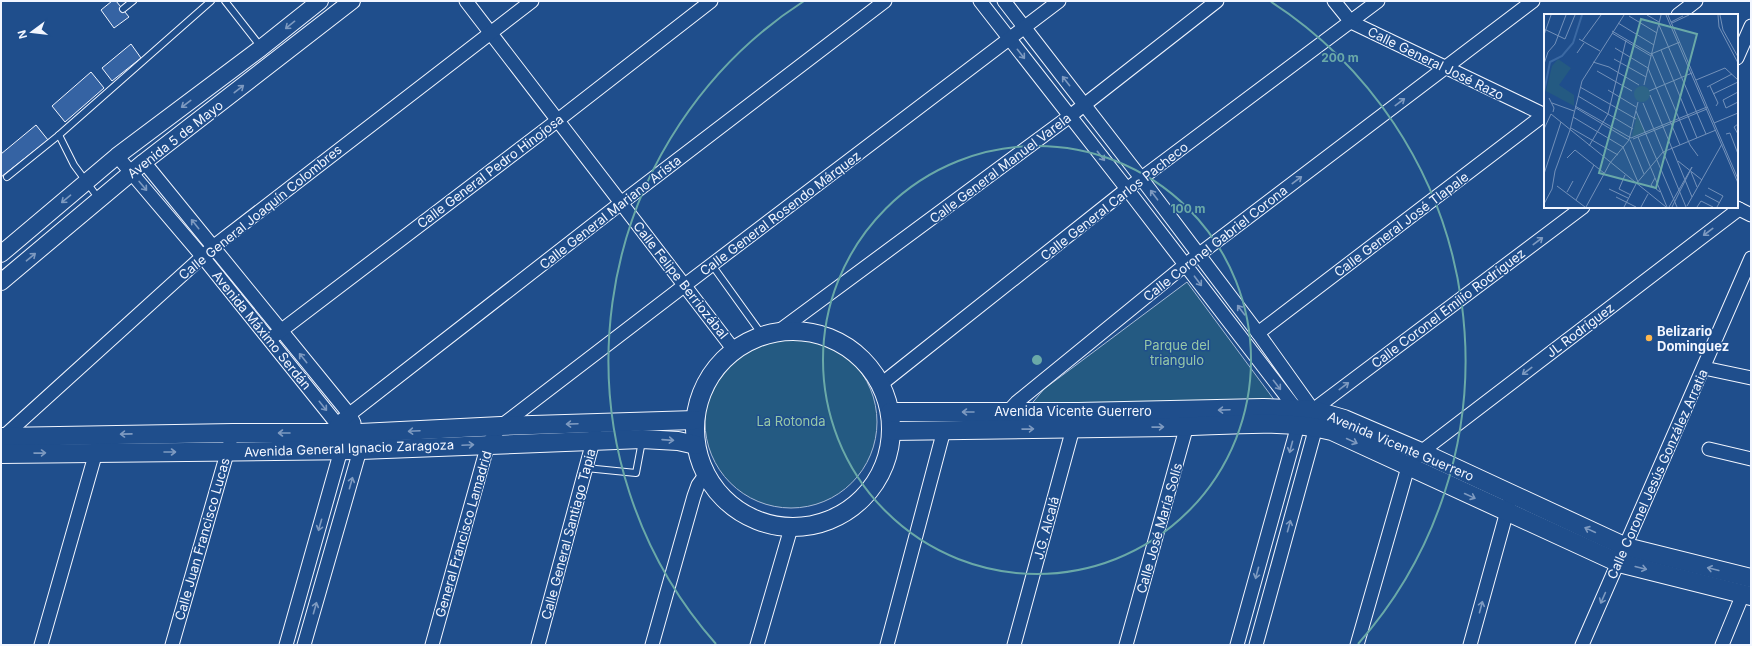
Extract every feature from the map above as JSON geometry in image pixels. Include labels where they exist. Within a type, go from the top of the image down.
[{"type":"main road","points":[[804,331],[827,337],[849,348],[867,364],[880,385],[890,412],[891,431],[887,457],[877,480],[861,501],[840,516],[816,525],[791,528],[770,525],[750,518],[732,506],[722,497],[706,474],[696,445],[695,420],[699,400],[707,381],[719,364],[734,350],[756,338],[771,333],[804,331]]},
{"type":"main road","name":"Avenida Vicente Guerrero","points":[[890,412],[1007,412],[1075,420]]},
{"type":"main road","name":"Avenida Vicente Guerrero","points":[[1302,415],[1316,427],[1332,431],[1506,512],[1622,555],[1749,583]]},
{"type":"main road","name":"Avenida Vicente Guerrero","points":[[891,431],[994,429],[1075,420],[1189,418],[1264,423],[1302,415],[1344,419],[1421,452],[1511,494],[1622,555]]},
{"type":"main road","name":"Avenida General Ignacio Zaragoza","points":[[360,442],[501,426],[695,420]]},
{"type":"main road","name":"Avenida General Ignacio Zaragoza","points":[[1,442],[100,435],[233,433],[340,436],[360,442],[488,444],[642,439],[678,440],[696,445]]},
{"type":"main road","name":"Avenida General Ignacio Zaragoza","points":[[1,442],[96,452],[228,452],[340,436]]},
{"type":"street","name":"Avenida 5 de Mayo","points":[[1,254],[117,156],[261,48],[320,9],[352,1]]},
{"type":"street","name":"Calle Felipe Berriozábal","points":[[466,1],[734,350]]},
{"type":"street","name":"Calle General Joaquín Colombres","points":[[1,442],[202,256],[532,1]]},
{"type":"street","name":"Calle General Pedro Hinojosa","points":[[269,339],[558,120],[711,1]]},
{"type":"street","name":"Calle General Mariano Arista","points":[[340,436],[350,415],[621,203],[885,1]]},
{"type":"street","points":[[980,1],[1302,415]]},
{"type":"street","points":[[1004,1],[1141,178],[1258,333],[1302,415],[1237,645]]},
{"type":"street","name":"Calle General Rosendo Márquez","points":[[501,426],[1059,1]]},
{"type":"street","name":"Calle General Manuel Varela","points":[[771,333],[1070,116],[1217,1]]},
{"type":"street","name":"Calle General José Razo","points":[[1334,1],[1351,22],[1544,115]]},
{"type":"street","name":"Calle General Carlos Pacheco","points":[[880,385],[1141,178],[1378,1]]},
{"type":"street","name":"Calle Coronel Gabriel Corona","points":[[994,429],[1017,402],[1185,265],[1533,1]]},
{"type":"street","points":[[1679,14],[1696,1]]},
{"type":"street","name":"Avenida 5 de Mayo","points":[[1,282],[144,162],[320,9]]},
{"type":"street","points":[[1738,56],[1751,26]]},
{"type":"street","name":"Calle General José Tlapale","points":[[1258,333],[1544,116]]},
{"type":"street","name":"Avenida Máximo Serdán","points":[[117,156],[202,256],[269,339],[340,436]]},
{"type":"street","name":"Avenida Máximo Serdán","points":[[144,162],[350,415],[360,442]]},
{"type":"street","name":"Calle Coronel Emilio Rodríguez","points":[[1302,415],[1582,208]]},
{"type":"street","name":"JL Rodríguez","points":[[1408,467],[1421,452],[1742,210]]},
{"type":"street","name":"Calle Coronel Jesús González Arratia","points":[[1582,645],[1751,258]]},
{"type":"street","points":[[1704,368],[1751,378]]},
{"type":"street","name":"Calle José María Solís","points":[[1126,645],[1189,418]]},
{"type":"street","name":"J.G. Alcalá","points":[[1014,645],[1075,420]]},
{"type":"street","name":"Calle General Santiago Tapia","points":[[538,645],[594,441],[597,423]]},
{"type":"street","name":"General Francisco Lamadrid","points":[[432,645],[488,444],[501,426]]},
{"type":"street","points":[[1256,645],[1316,427]]},
{"type":"street","points":[[887,645],[944,430]]},
{"type":"street","name":"Calle Juan Francisco Lucas","points":[[172,645],[233,433]]},
{"type":"street","points":[[41,645],[100,435]]},
{"type":"street","points":[[286,645],[340,436]]},
{"type":"street","points":[[304,645],[360,442]]},
{"type":"street","points":[[1709,449],[1751,459]]},
{"type":"street","points":[[1358,645],[1408,467]]},
{"type":"street","points":[[652,645],[694,496],[698,485],[706,474]]},
{"type":"street","points":[[1470,645],[1511,494]]},
{"type":"street","points":[[757,645],[791,528]]},
{"type":"street","points":[[1722,645],[1749,583]]},
{"type":"lane","points":[[124,9],[133,1]]},
{"type":"lane","points":[[7,177],[60,135],[211,1]]},
{"type":"lane","points":[[225,1],[261,48]]},
{"type":"lane","points":[[60,135],[74,165],[85,182],[99,199]]},
{"type":"lane","points":[[712,265],[771,333]]},
{"type":"lane","points":[[586,468],[636,473],[642,439]]},
{"type":"green space","name":"Parque del triangulo","points":[[1187,282],[1275,401],[1029,407],[1044,389]]},
{"type":"green space","name":"La Rotonda","points":[[783,336],[799,336],[824,342],[832,346],[846,355],[858,367],[871,389],[877,414],[877,430],[871,455],[858,477],[846,489],[824,502],[799,508],[783,508],[758,502],[750,498],[736,489],[724,477],[711,455],[705,430],[705,414],[711,389],[715,381],[724,367],[736,355],[758,342]]},
{"type":"building","points":[[112,1],[116,1],[129,17],[114,28],[101,10]]},
{"type":"building","points":[[131,44],[141,58],[112,81],[102,68]]},
{"type":"building","points":[[91,72],[104,88],[65,122],[52,106]]},
{"type":"building","points":[[36,125],[48,140],[1,177],[1,154]]},
{"type":"place","name":"Belizario Dominguez","points":[[1649,338]]}]
